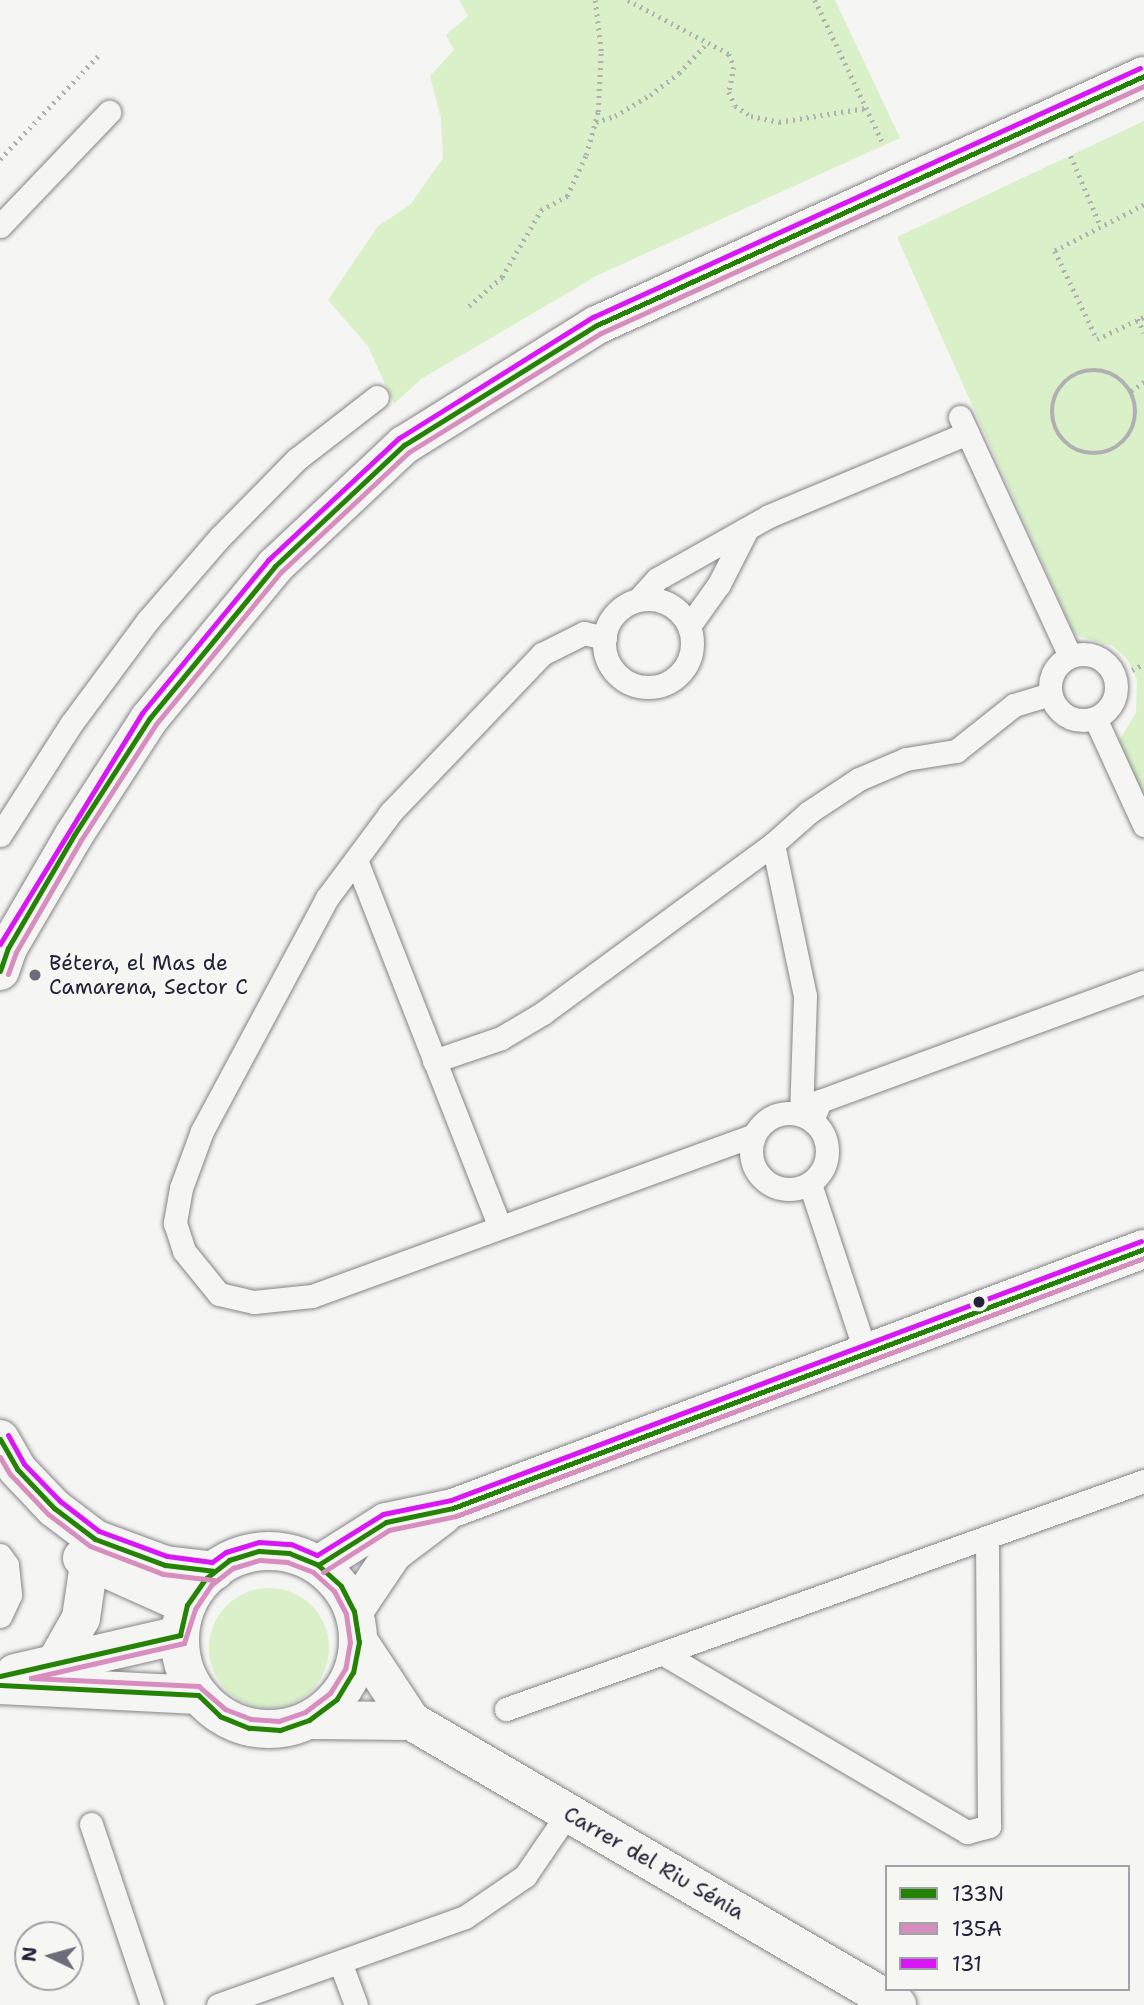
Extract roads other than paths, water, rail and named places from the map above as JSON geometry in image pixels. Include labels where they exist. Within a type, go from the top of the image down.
[{"type":"street","points":[[0,971],[8,948],[41,891],[149,719],[275,566],[404,445],[597,326],[1144,76]]},
{"type":"street","points":[[318,1565],[386,1522],[453,1508],[867,1356],[1144,1249]]},
{"type":"street","points":[[0,1439],[17,1469],[54,1508],[95,1539],[165,1565],[215,1571]]},
{"type":"street","points":[[0,1489],[89,1564],[184,1620]]},
{"type":"street","points":[[356,1626],[341,1586],[318,1565],[289,1553],[258,1551],[229,1560],[215,1571],[184,1620],[183,1666],[198,1695],[220,1716],[249,1728],[280,1730],[309,1720],[337,1699],[353,1672],[356,1626],[393,1553],[453,1508]]},
{"type":"street","points":[[55,1664],[80,1618],[89,1564]]},
{"type":"street","points":[[0,1676],[55,1664],[184,1620]]},
{"type":"street","name":"Carrer del Riu Sénia","points":[[356,1626],[411,1721],[897,2005]]},
{"type":"street","points":[[0,1685],[198,1695]]},
{"type":"street","name":"Carrer del Riu Sénia","points":[[309,1720],[411,1721]]},
{"type":"lane","points":[[0,226],[109,112]]},
{"type":"lane","points":[[0,835],[86,703],[148,621],[220,537],[297,459],[377,397]]},
{"type":"lane","points":[[638,600],[655,598],[674,606],[689,626],[690,659],[684,670],[673,680],[651,688],[634,685],[613,671],[607,661],[605,638],[614,613],[638,600],[657,579],[747,529],[964,425],[1070,656]]},
{"type":"lane","points":[[689,626],[719,584],[747,529]]},
{"type":"lane","points":[[605,638],[584,633],[542,654],[469,725],[391,812],[327,898],[202,1131],[181,1188],[175,1223],[184,1251],[219,1294],[254,1302],[312,1296],[499,1224],[754,1135],[776,1114],[807,1117],[821,1130],[828,1153],[825,1167],[810,1184],[793,1190],[768,1184],[752,1162],[754,1135]]},
{"type":"lane","points":[[1070,656],[1098,658],[1114,675],[1114,698],[1095,718],[1067,717],[1050,694],[1053,672],[1070,656]]},
{"type":"lane","points":[[433,1061],[501,1038],[543,1013],[774,844],[808,811],[859,779],[906,759],[956,751],[1014,705],[1050,694]]},
{"type":"lane","points":[[1095,718],[1144,825]]},
{"type":"lane","points":[[774,844],[805,996],[807,1117]]},
{"type":"lane","points":[[356,860],[499,1224]]},
{"type":"lane","points":[[807,1117],[820,1101],[1144,982]]},
{"type":"lane","points":[[810,1184],[867,1356]]},
{"type":"lane","points":[[506,1709],[1144,1481]]},
{"type":"lane","points":[[662,1653],[967,1832],[989,1826],[987,1537]]},
{"type":"lane","points":[[0,1555],[7,1565],[10,1595],[0,1616]]},
{"type":"lane","points":[[218,2005],[465,1917],[525,1876],[568,1813]]},
{"type":"lane","points":[[91,1824],[152,2005]]},
{"type":"lane","points":[[340,1962],[356,2005]]},
{"type":"place","name":"Bétera, el Mas de Camarena, Sector C","points":[[35,975]]}]
